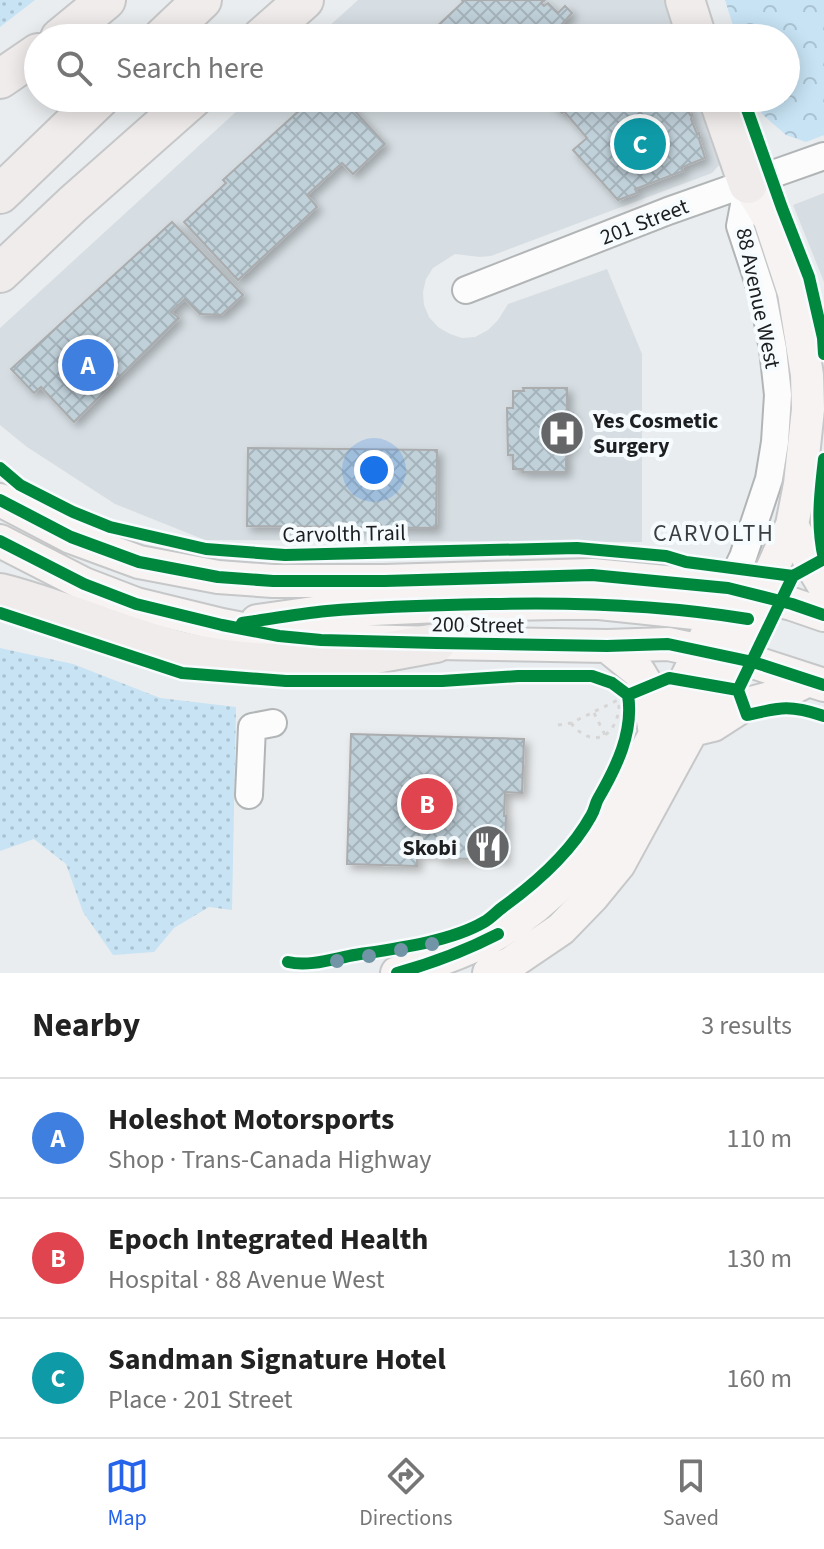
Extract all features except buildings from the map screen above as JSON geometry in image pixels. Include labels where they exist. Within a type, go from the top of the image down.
[{"type":"highway","points":[[77,24],[106,0]]},
{"type":"highway","points":[[177,24],[202,0]]},
{"type":"highway","points":[[277,24],[304,0]]},
{"type":"highway","points":[[685,0],[693,24]]},
{"type":"highway","points":[[0,79],[24,63]]},
{"type":"highway","points":[[0,194],[85,112]]},
{"type":"highway","points":[[0,273],[177,112]]},
{"type":"highway","points":[[723,112],[748,184]]},
{"type":"highway","points":[[0,593],[154,644],[234,659],[296,663],[328,661],[436,643]]},
{"type":"main road","name":"88 Avenue West","points":[[397,973],[467,950],[498,934],[556,888],[603,834],[642,729],[754,608],[792,525],[808,409],[807,375],[794,293],[770,220],[748,184]]},
{"type":"main road","name":"200 Street","points":[[0,500],[71,537],[139,562],[218,577],[273,581],[385,581],[592,575],[754,608],[792,604],[824,615]]},
{"type":"main road","points":[[792,525],[824,586]]},
{"type":"main road","name":"200 Street","points":[[0,541],[84,584],[123,599],[185,617],[279,636],[436,643],[668,644],[714,653],[816,683]]},
{"type":"main road","name":"88 Avenue West","points":[[489,973],[511,963],[561,929],[619,864],[692,730],[714,653],[721,601]]},
{"type":"main road","points":[[222,625],[328,611],[462,605],[721,601]]},
{"type":"main road","points":[[607,646],[639,672],[648,687],[642,729]]},
{"type":"main road","points":[[692,730],[713,725],[744,705],[816,683]]},
{"type":"street","name":"201 Street","points":[[466,290],[668,211],[824,156]]},
{"type":"street","name":"88 Avenue West","points":[[721,601],[743,557],[769,479],[775,442],[778,395],[773,349],[763,296],[740,226],[748,184]]},
{"type":"street","points":[[249,795],[252,727],[273,723]]},
{"type":"path","points":[[626,694],[630,712],[642,729]]},
{"type":"path","points":[[558,725],[571,723],[626,694]]},
{"type":"path","points":[[571,723],[589,737],[605,735],[617,722],[626,694]]},
{"type":"path","points":[[593,712],[605,735]]},
{"type":"shaded area","points":[[358,0],[667,0],[675,24],[331,24]]},
{"type":"shaded area","points":[[236,112],[707,112],[721,163],[712,173],[491,256],[455,254],[433,268],[423,292],[429,317],[438,327],[462,338],[475,337],[498,320],[508,304],[607,269],[642,354],[642,542],[205,540],[115,504],[27,447],[0,425],[0,328]]},
{"type":"shaded area","points":[[824,193],[824,282],[793,205]]},
{"type":"green space","points":[[0,0],[35,0],[0,27]]},
{"type":"green space","points":[[725,0],[824,0],[824,135],[806,142],[786,135],[761,112],[800,112],[800,24],[733,24]]},
{"type":"green space","points":[[0,648],[73,664],[160,698],[236,707],[232,910],[209,907],[174,928],[154,952],[113,955],[83,912],[66,864],[34,839],[0,851]]},
{"type":"cycle path","points":[[748,112],[809,277],[824,354]]},
{"type":"cycle path","points":[[738,690],[793,576],[824,559],[819,521],[824,459]]},
{"type":"cycle path","name":"Carvolth Trail","points":[[0,468],[20,485],[110,527],[206,549],[285,555],[577,548],[666,556],[686,562],[793,576]]},
{"type":"cycle path","points":[[0,500],[71,537],[139,562],[218,577],[273,581],[385,581],[592,575],[728,588],[824,615]]},
{"type":"cycle path","points":[[0,541],[84,584],[136,604],[279,636],[436,643],[668,644],[753,662],[824,685]]},
{"type":"cycle path","points":[[242,623],[347,609],[524,603],[652,608],[748,619]]},
{"type":"cycle path","points":[[0,613],[182,673],[286,681],[442,681],[518,676],[592,676],[612,683],[628,695],[669,678],[738,690],[747,715],[786,708],[824,716]]},
{"type":"cycle path","points":[[288,962],[321,962],[421,944],[455,935],[489,919],[552,866],[583,829],[622,749],[628,722],[628,695]]},
{"type":"cycle path","points":[[397,973],[449,956],[498,934]]},
{"type":"place","name":"Sandman Signature Hotel","points":[[640,144]]},
{"type":"place","name":"Holeshot Motorsports","points":[[88,365]]},
{"type":"place","name":"Yes Cosmetic Surgery","points":[[562,433]]},
{"type":"place","name":"Epoch Integrated Health","points":[[427,804]]},
{"type":"place","name":"Skobi","points":[[488,847]]},
{"type":"district","name":"CARVOLTH","points":[[714,533]]}]
